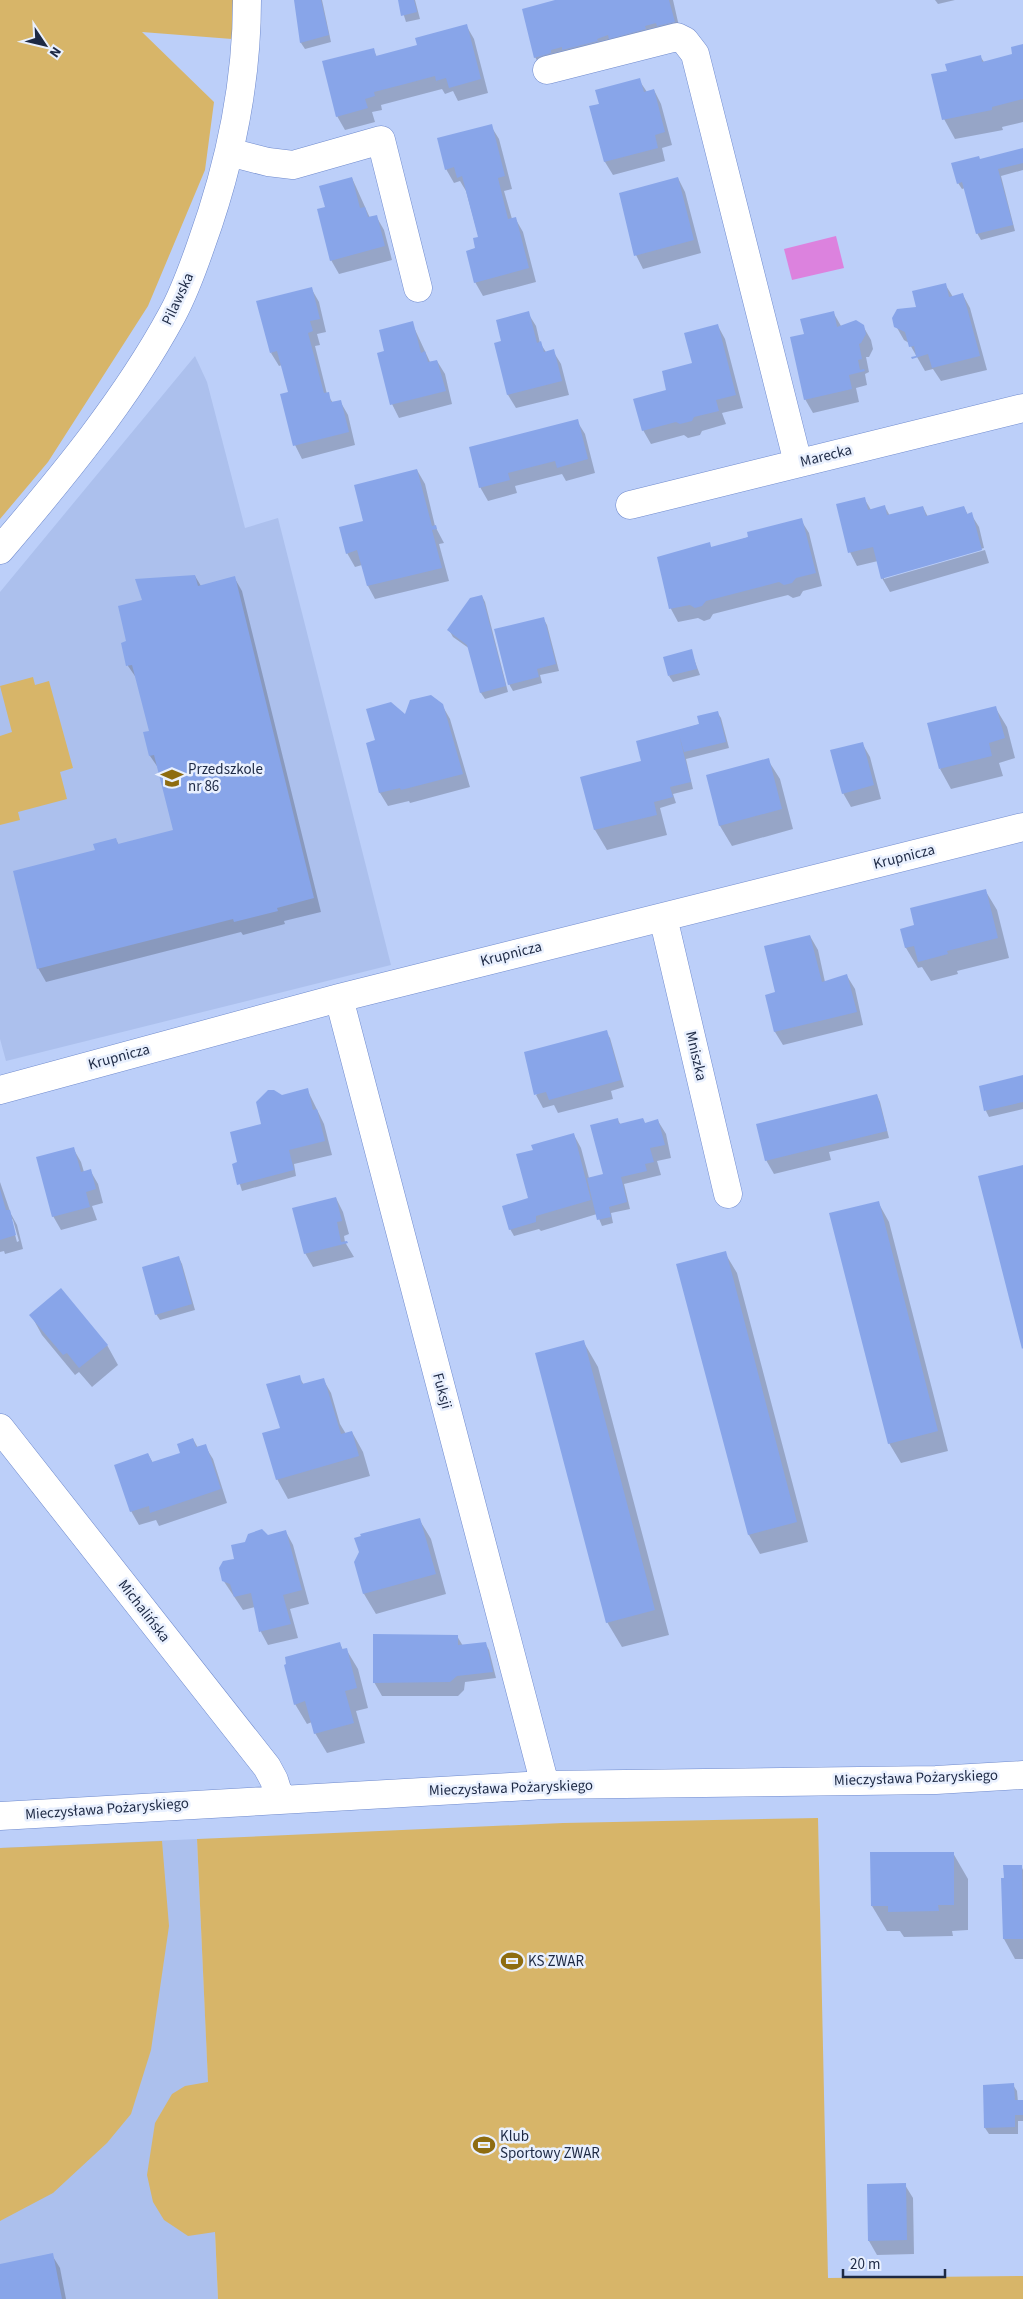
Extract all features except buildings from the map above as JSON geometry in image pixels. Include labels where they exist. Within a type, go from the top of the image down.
[{"type":"street","name":"Pilawska","points":[[0,550],[86,445],[146,360],[173,313],[207,229],[222,183],[242,90],[247,44],[247,0]]},
{"type":"street","points":[[546,70],[677,37],[690,46],[695,54],[798,463]]},
{"type":"street","points":[[229,152],[268,162],[293,165],[381,140],[418,288]]},
{"type":"street","name":"Marecka","points":[[630,505],[1023,408]]},
{"type":"street","name":"Krupnicza","points":[[0,1090],[339,998],[1023,827]]},
{"type":"street","name":"Mniszka","points":[[663,917],[728,1194]]},
{"type":"street","name":"Fuksji","points":[[339,998],[546,1785]]},
{"type":"street","name":"Michalińska","points":[[0,1428],[267,1767],[274,1780],[280,1799]]},
{"type":"street","name":"Mieczysława Pożaryskiego","points":[[0,1816],[546,1785],[936,1780],[1023,1775]]},
{"type":"shaded area","points":[[0,0],[233,0],[232,39],[142,32],[214,102],[205,170],[148,306],[48,462],[0,519]]},
{"type":"shaded area","points":[[836,236],[844,268],[792,280],[784,249]]},
{"type":"shaded area","name":"Przedszkole nr 86","points":[[195,356],[207,382],[245,528],[278,518],[391,965],[6,1061],[0,1039],[0,592]]},
{"type":"shaded area","points":[[33,677],[35,685],[49,681],[73,768],[60,772],[67,799],[18,812],[20,820],[0,825],[0,736],[12,732],[0,686]]},
{"type":"shaded area","name":"KS ZWAR","points":[[818,1818],[828,2278],[1023,2276],[1023,2299],[218,2299],[215,2232],[188,2236],[164,2220],[153,2202],[147,2175],[155,2123],[172,2094],[185,2086],[208,2082],[197,1839],[563,1823]]},
{"type":"shaded area","points":[[197,1839],[218,2299],[0,2299],[0,1848]]},
{"type":"shaded area","points":[[162,1841],[169,1926],[151,2050],[131,2114],[107,2143],[53,2193],[0,2221],[0,1848]]},
{"type":"place","name":"Przedszkole nr 86","points":[[172,778]]},
{"type":"place","name":"KS ZWAR","points":[[512,1961]]},
{"type":"place","name":"Klub Sportowy ZWAR","points":[[484,2145]]}]
